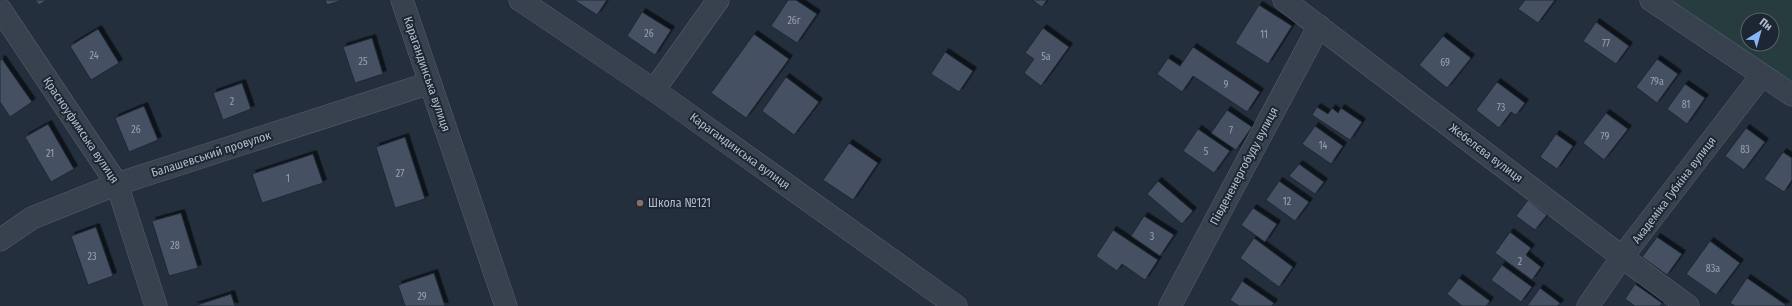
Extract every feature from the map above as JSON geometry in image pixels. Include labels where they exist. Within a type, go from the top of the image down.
[{"type":"street","name":"Карагандинська вулиця","points":[[402,0],[506,306]]},
{"type":"street","name":"Карагандинська вулиця","points":[[520,0],[654,90],[956,306]]},
{"type":"street","points":[[654,90],[718,0]]},
{"type":"street","name":"Жебелєва вулиця","points":[[1284,0],[1688,306]]},
{"type":"street","points":[[1651,0],[1792,95]]},
{"type":"street","name":"Красноуфимська вулиця","points":[[0,9],[117,184],[156,306]]},
{"type":"street","name":"Південенергобуду вулиця","points":[[1170,306],[1319,26]]},
{"type":"street","name":"Академіка Губкіна вулиця","points":[[1588,306],[1622,257],[1762,75]]},
{"type":"street","name":"Балашевський провулок","points":[[0,240],[32,218],[117,184],[430,83]]},
{"type":"green space","points":[[1670,0],[1792,0],[1792,82],[1747,52],[1780,52],[1780,12],[1740,12],[1740,47]]},
{"type":"building","points":[[35,0],[47,0],[39,5]]},
{"type":"building","points":[[325,0],[343,0],[327,5]]},
{"type":"building","points":[[574,0],[607,0],[597,15]]},
{"type":"building","points":[[788,0],[796,0],[817,14],[797,43],[771,26]]},
{"type":"building","points":[[1032,0],[1047,0],[1042,7]]},
{"type":"building","points":[[1525,0],[1555,0],[1538,23],[1518,9]]},
{"type":"building","points":[[1259,5],[1292,26],[1268,64],[1235,43]]},
{"type":"building","points":[[642,12],[671,30],[655,55],[627,36]]},
{"type":"building","points":[[1596,22],[1629,46],[1616,64],[1583,41]]},
{"type":"building","points":[[1043,28],[1069,47],[1041,86],[1024,73],[1034,59],[1025,53]]},
{"type":"building","points":[[98,29],[119,63],[91,80],[70,46]]},
{"type":"building","points":[[754,34],[789,59],[746,118],[711,93]]},
{"type":"building","points":[[1443,36],[1471,58],[1447,88],[1419,65]]},
{"type":"building","points":[[372,38],[383,74],[355,83],[343,47]]},
{"type":"building","points":[[1193,47],[1260,92],[1247,112],[1193,76],[1182,92],[1157,74],[1168,58],[1180,66]]},
{"type":"building","points":[[945,52],[973,71],[959,92],[931,74]]},
{"type":"building","points":[[2,59],[32,102],[10,117],[0,102],[0,60]]},
{"type":"building","points":[[1657,59],[1678,74],[1657,103],[1636,87]]},
{"type":"building","points":[[786,77],[819,102],[794,135],[762,111]]},
{"type":"building","points":[[1497,82],[1525,103],[1516,115],[1511,112],[1499,128],[1476,110]]},
{"type":"building","points":[[242,83],[251,109],[223,120],[213,93]]},
{"type":"building","points":[[1685,84],[1705,98],[1687,124],[1667,109]]},
{"type":"building","points":[[144,106],[158,140],[129,152],[115,118]]},
{"type":"building","points":[[1317,107],[1328,114],[1332,108],[1338,113],[1341,108],[1362,122],[1350,140],[1312,115]]},
{"type":"building","points":[[1227,110],[1252,127],[1236,150],[1211,133]]},
{"type":"building","points":[[1606,113],[1628,129],[1604,160],[1583,143]]},
{"type":"building","points":[[48,124],[74,169],[51,182],[25,137]]},
{"type":"building","points":[[1315,126],[1343,146],[1331,164],[1302,144]]},
{"type":"building","points":[[1746,128],[1765,142],[1744,170],[1725,156]]},
{"type":"building","points":[[1198,129],[1230,151],[1214,173],[1183,151]]},
{"type":"building","points":[[1556,134],[1573,146],[1557,169],[1540,157]]},
{"type":"building","points":[[405,137],[425,199],[395,208],[376,147]]},
{"type":"building","points":[[849,143],[878,163],[853,200],[823,180]]},
{"type":"building","points":[[1783,152],[1792,158],[1792,180],[1784,192],[1764,179]]},
{"type":"building","points":[[313,154],[323,183],[262,203],[252,174]]},
{"type":"building","points":[[1299,164],[1324,182],[1315,194],[1289,176]]},
{"type":"building","points":[[1158,181],[1193,211],[1182,224],[1147,194]]},
{"type":"building","points":[[1279,181],[1309,202],[1295,221],[1266,200]]},
{"type":"building","points":[[1528,200],[1547,215],[1535,230],[1516,216]]},
{"type":"building","points":[[1253,208],[1277,224],[1265,242],[1241,225]]},
{"type":"building","points":[[181,213],[198,268],[169,276],[152,221]]},
{"type":"building","points":[[1144,216],[1174,235],[1160,256],[1131,236]]},
{"type":"building","points":[[96,227],[113,276],[88,285],[71,236]]},
{"type":"building","points":[[1113,230],[1158,260],[1145,280],[1122,264],[1117,271],[1096,256]]},
{"type":"building","points":[[1510,232],[1531,248],[1526,255],[1541,267],[1532,280],[1495,253]]},
{"type":"building","points":[[1657,237],[1682,254],[1667,275],[1642,257]]},
{"type":"building","points":[[1254,238],[1293,267],[1279,287],[1240,258]]},
{"type":"building","points":[[1710,241],[1740,263],[1716,295],[1686,274]]},
{"type":"building","points":[[1502,265],[1532,287],[1521,302],[1491,280]]},
{"type":"building","points":[[434,273],[445,306],[405,306],[398,285]]},
{"type":"building","points":[[1459,278],[1490,301],[1486,306],[1462,306],[1447,294]]},
{"type":"building","points":[[1747,278],[1786,305],[1735,306],[1730,303]]},
{"type":"building","points":[[1242,281],[1274,303],[1272,306],[1239,306],[1230,300]]},
{"type":"building","points":[[1635,284],[1662,303],[1660,306],[1635,306],[1625,299]]},
{"type":"building","points":[[1540,288],[1560,303],[1558,306],[1527,306]]},
{"type":"building","points":[[231,294],[235,306],[194,306]]},
{"type":"place","name":"Школа №121","points":[[640,203]]}]
